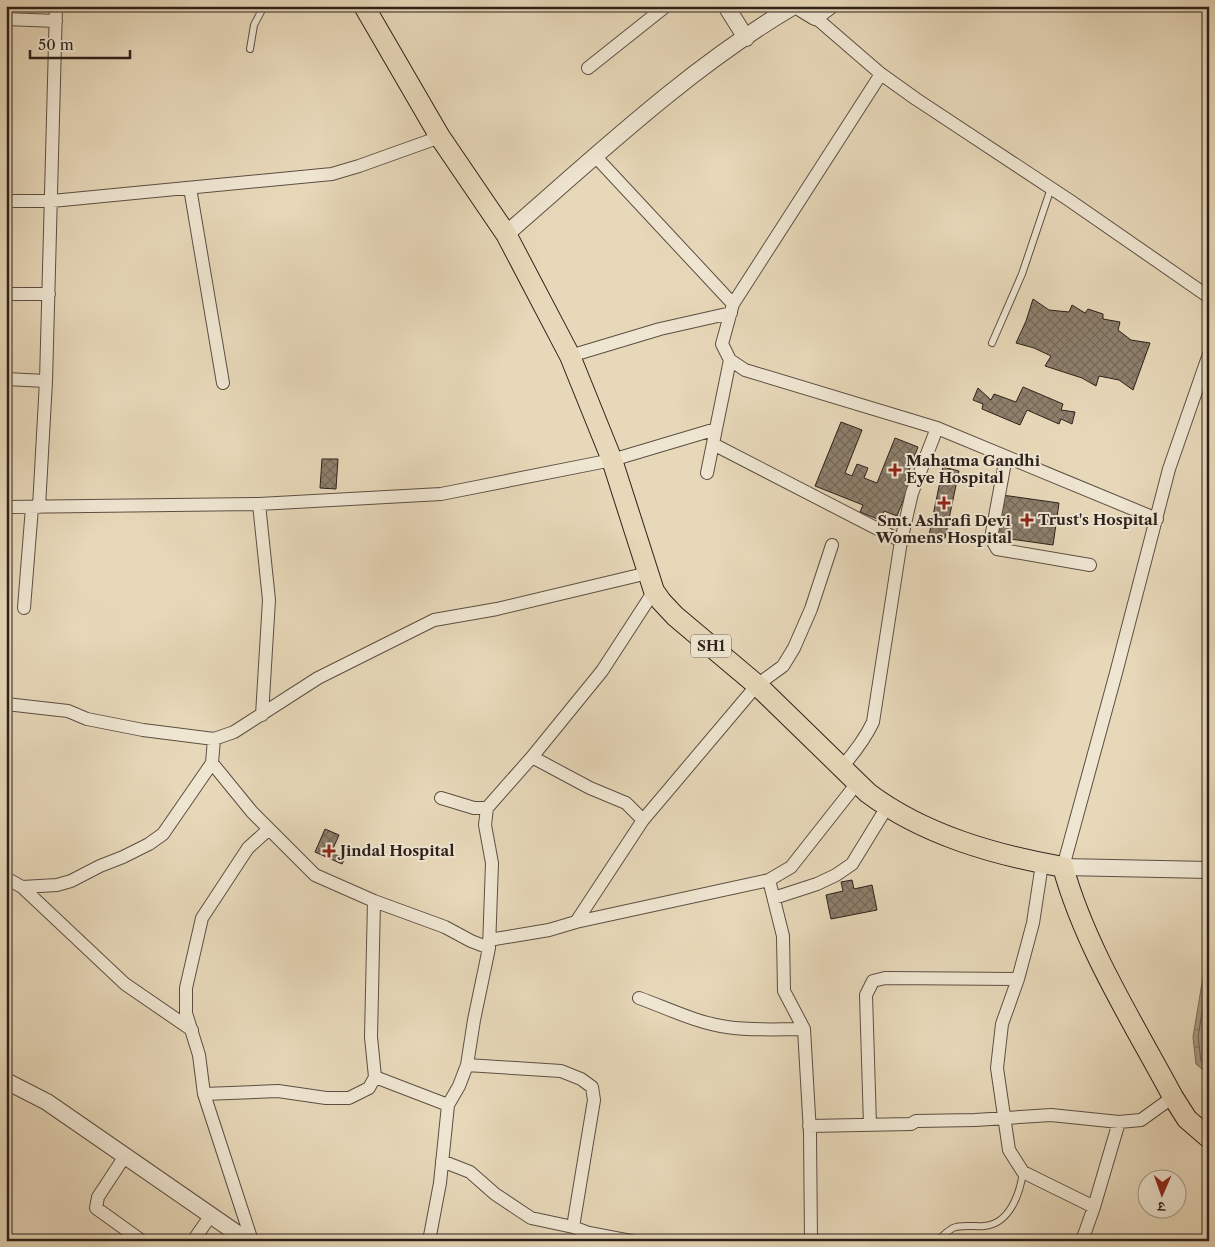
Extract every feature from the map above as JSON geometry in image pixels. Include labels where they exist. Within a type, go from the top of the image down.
[{"type":"main road","name":"SH1","points":[[364,6],[440,137],[506,234],[570,356],[612,460],[651,582],[661,602],[757,685],[868,793],[887,807],[936,832],[1005,856],[1063,867]]},
{"type":"main road","points":[[1063,867],[1070,894],[1082,924],[1173,1097],[1186,1119],[1209,1138]]},
{"type":"street","points":[[24,608],[36,507],[46,381],[56,6]]},
{"type":"street","points":[[588,68],[666,6]]},
{"type":"street","points":[[726,6],[746,38]]},
{"type":"street","points":[[506,234],[595,156],[691,77],[772,19],[796,6],[815,17],[881,74],[916,99],[1052,188],[1209,297]]},
{"type":"street","points":[[815,17],[830,6]]},
{"type":"street","points":[[6,19],[56,20]]},
{"type":"street","points":[[881,74],[732,308],[722,344],[730,360],[745,370],[937,428],[1157,519]]},
{"type":"street","points":[[6,201],[52,201],[332,174],[440,137]]},
{"type":"street","points":[[595,156],[732,308]]},
{"type":"street","points":[[190,188],[223,383]]},
{"type":"street","points":[[6,294],[48,294]]},
{"type":"street","points":[[570,356],[732,308]]},
{"type":"street","points":[[1209,354],[1169,469],[1063,867],[1209,870]]},
{"type":"street","points":[[707,473],[730,360]]},
{"type":"street","points":[[6,379],[46,381]]},
{"type":"street","points":[[842,767],[859,748],[873,722],[901,541],[912,493],[937,428]]},
{"type":"street","points":[[6,507],[259,504],[441,494],[612,460],[716,429]]},
{"type":"street","points":[[713,444],[901,541]]},
{"type":"street","points":[[1006,457],[991,538],[994,546],[997,549],[1090,565]]},
{"type":"street","points":[[259,504],[269,600],[262,715]]},
{"type":"street","points":[[576,922],[643,820],[757,685],[783,666],[794,648],[811,609],[832,545]]},
{"type":"street","points":[[6,704],[68,711],[87,719],[143,730],[214,740],[234,732],[318,678],[434,620],[651,582]]},
{"type":"street","points":[[429,1241],[440,1183],[448,1104],[459,1086],[467,1065],[489,944],[492,862],[485,825],[487,808],[532,757],[602,671],[651,582]]},
{"type":"street","points":[[22,887],[58,885],[71,882],[100,866],[123,857],[163,834],[212,763],[214,740]]},
{"type":"street","points":[[532,757],[590,788],[626,803],[643,820]]},
{"type":"street","points":[[212,763],[252,812],[315,875],[374,901],[489,944],[576,922],[769,880],[791,867],[858,782]]},
{"type":"street","points":[[441,798],[474,808],[487,808]]},
{"type":"street","points":[[774,898],[817,884],[836,875],[852,864],[887,807]]},
{"type":"street","points":[[252,1241],[204,1094],[199,1055],[186,1013],[186,988],[202,918],[248,848],[269,829]]},
{"type":"street","points":[[1042,864],[1033,923],[1018,979],[1002,1024],[997,1068],[1010,1150],[1023,1172],[1094,1207]]},
{"type":"street","points":[[6,878],[22,887],[125,984],[192,1030]]},
{"type":"street","points":[[769,880],[784,936],[784,991],[804,1029],[810,1126],[811,1241]]},
{"type":"street","points":[[204,1094],[278,1091],[326,1098],[349,1098],[369,1088],[375,1077],[371,1037],[374,901]]},
{"type":"street","points":[[870,1125],[866,995],[873,981],[885,978],[1018,979]]},
{"type":"street","points":[[639,998],[700,1020],[726,1027],[804,1029]]},
{"type":"street","points":[[467,1065],[561,1071],[581,1079],[592,1086],[594,1100],[573,1227]]},
{"type":"street","points":[[375,1077],[448,1104]]},
{"type":"street","points":[[6,1081],[47,1102],[248,1241]]},
{"type":"street","points":[[810,1126],[911,1124],[916,1121],[975,1120],[1051,1115],[1119,1122],[1141,1120],[1173,1097]]},
{"type":"street","points":[[1082,1241],[1119,1122]]},
{"type":"street","points":[[126,1156],[98,1197],[96,1208],[142,1241]]},
{"type":"street","points":[[442,1161],[470,1172],[495,1194],[531,1218],[573,1227],[589,1233],[631,1241]]},
{"type":"street","points":[[193,1241],[211,1215]]},
{"type":"lane","points":[[250,48],[254,25],[264,6]]},
{"type":"lane","points":[[992,343],[1022,274],[1052,188]]},
{"type":"lane","points":[[937,1241],[954,1227],[987,1226],[998,1222],[1015,1203],[1020,1190],[1023,1172]]},
{"type":"water","points":[[1209,941],[1209,1075],[1196,1064],[1193,1037]]},
{"type":"building","points":[[6,6],[47,6],[47,9],[6,8]]},
{"type":"building","points":[[1033,299],[1049,310],[1069,312],[1072,305],[1085,313],[1088,309],[1103,314],[1103,319],[1120,322],[1118,330],[1131,340],[1150,343],[1133,390],[1119,380],[1099,376],[1096,386],[1082,378],[1045,366],[1051,356],[1034,348],[1016,343]]},
{"type":"building","points":[[1023,387],[1063,404],[1061,410],[1075,412],[1072,424],[1061,419],[1059,424],[1027,410],[1020,425],[982,409],[983,404],[973,400],[978,388],[991,400],[994,394],[1016,402]]},
{"type":"building","name":"Mahatma Gandhi Eye Hospital","points":[[841,422],[862,430],[845,473],[852,476],[857,464],[868,468],[864,478],[877,483],[895,438],[918,447],[905,481],[910,483],[897,516],[884,511],[880,520],[860,512],[863,505],[815,486]]},
{"type":"building","points":[[322,459],[338,459],[336,489],[320,488]]},
{"type":"building","name":"Smt. Ashrafi Devi Womens Hospital","points":[[943,467],[959,471],[945,538],[929,535]]},
{"type":"building","name":"Trust's Hospital","points":[[1002,495],[1059,503],[1053,545],[996,537]]},
{"type":"building","points":[[325,829],[339,835],[331,853],[345,858],[342,864],[315,852]]},
{"type":"building","points":[[852,880],[854,889],[872,885],[877,910],[831,919],[826,895],[843,891],[841,882]]},
{"type":"place","name":"Mahatma Gandhi Eye Hospital","points":[[895,470]]},
{"type":"place","name":"Smt. Ashrafi Devi Womens Hospital","points":[[944,503]]},
{"type":"place","name":"Trust's Hospital","points":[[1027,520]]},
{"type":"place","name":"Jindal Hospital","points":[[329,851]]}]
